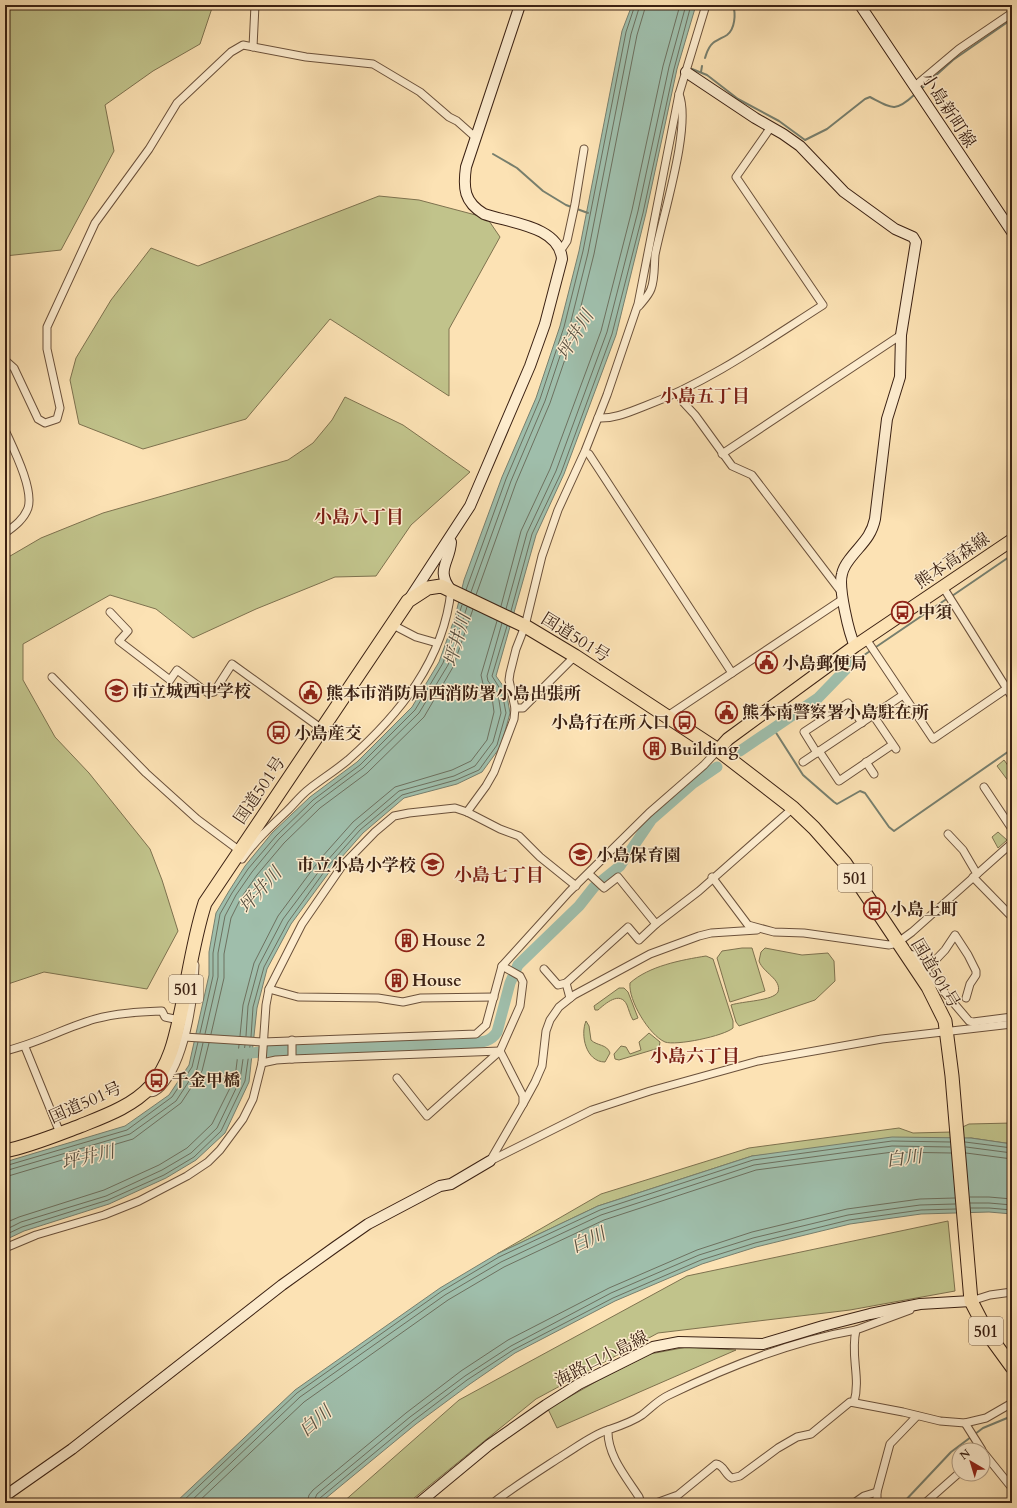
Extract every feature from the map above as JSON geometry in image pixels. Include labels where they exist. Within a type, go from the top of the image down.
[{"type":"highway","name":"国道501号","points":[[5,1151],[60,1133],[120,1108],[145,1091],[160,1076],[166,1064],[179,1020],[199,922],[205,903],[408,600],[436,586],[452,591],[523,626],[575,656],[718,750],[793,808],[814,828],[845,863],[931,994],[945,1021],[948,1036],[971,1296],[988,1334],[1012,1367]]},
{"type":"main road","name":"熊本高森線","points":[[718,750],[728,739],[855,646],[1012,540]]},
{"type":"street","points":[[253,47],[255,5]]},
{"type":"street","points":[[408,600],[451,538],[470,506],[530,366],[555,287],[562,259],[561,250],[554,240],[542,231],[484,214],[476,210],[469,202],[464,187],[466,167],[475,137],[520,5]]},
{"type":"street","points":[[467,812],[486,786],[494,772],[514,719],[515,708],[509,680],[540,563],[558,510],[586,451],[636,311],[680,94],[706,5]]},
{"type":"street","name":"小島新町線","points":[[860,5],[1012,232]]},
{"type":"street","points":[[915,86],[959,49],[1012,13]]},
{"type":"street","points":[[5,360],[14,368],[38,418],[45,423],[57,419],[60,408],[47,349],[47,327],[95,223],[149,149],[182,97],[204,79],[231,52],[243,45],[306,57],[373,64],[420,92],[475,137]]},
{"type":"street","points":[[686,72],[726,100],[800,146],[844,192],[895,228],[914,237],[916,242],[901,335],[900,377],[888,419],[872,532],[848,561],[841,574],[842,596],[852,640],[855,646]]},
{"type":"street","points":[[598,418],[611,419],[679,393],[738,360],[823,305],[736,177],[770,127]]},
{"type":"street","points":[[561,250],[566,241],[575,204],[584,150]]},
{"type":"street","points":[[722,454],[901,335]]},
{"type":"street","points":[[679,393],[683,402],[695,415],[732,466],[752,475],[842,596]]},
{"type":"street","points":[[5,430],[28,491],[28,507],[20,521],[5,533]]},
{"type":"street","points":[[589,454],[732,673]]},
{"type":"street","points":[[145,1091],[154,1093],[164,1083],[176,1064],[187,1037],[195,979],[195,963],[193,957],[199,950],[208,912],[214,900],[249,849],[308,790],[347,760],[384,727],[401,707],[417,684],[437,643],[449,607],[452,591],[446,583],[443,567],[451,544],[451,538]]},
{"type":"street","points":[[943,587],[1009,687],[1012,697]]},
{"type":"street","points":[[666,717],[842,596]]},
{"type":"street","points":[[110,612],[128,631],[119,641],[170,680],[177,670],[208,693],[214,692],[232,664],[322,729]]},
{"type":"street","points":[[391,624],[416,637],[437,643]]},
{"type":"street","points":[[866,639],[933,739],[1009,687]]},
{"type":"street","points":[[515,708],[523,708],[575,656]]},
{"type":"street","points":[[52,677],[146,773],[197,818],[240,851]]},
{"type":"street","points":[[804,762],[903,694]]},
{"type":"street","points":[[862,723],[848,703],[804,732],[839,781],[866,762],[894,747],[873,715]]},
{"type":"street","points":[[187,1037],[262,1043],[292,1040],[476,1034],[486,1026],[502,966],[576,886],[649,813],[704,765],[718,750]]},
{"type":"street","points":[[866,762],[874,774]]},
{"type":"street","points":[[984,788],[1012,829]]},
{"type":"street","points":[[5,1248],[36,1235],[104,1215],[139,1201],[187,1176],[208,1162],[229,1139],[243,1119],[253,1098],[262,1062],[262,1043],[269,989],[302,924],[314,903],[342,866],[375,832],[394,816],[455,808],[467,812],[500,829],[519,836],[540,857],[576,886]]},
{"type":"street","points":[[544,969],[558,985],[566,983],[628,927],[639,940],[656,924],[699,891],[712,877],[793,808]]},
{"type":"street","points":[[948,834],[963,850],[975,876],[1012,917]]},
{"type":"street","points":[[490,1161],[523,1104],[542,1066],[546,1031],[550,1020],[559,1007],[588,986],[650,954],[711,933],[725,933],[744,930],[770,930],[882,944],[897,943],[912,932],[1012,844]]},
{"type":"street","points":[[589,874],[604,888],[618,878],[656,924]]},
{"type":"street","points":[[712,877],[748,925],[770,930]]},
{"type":"street","points":[[926,970],[945,950],[955,935],[976,970],[976,975],[970,984],[966,998]]},
{"type":"street","points":[[905,954],[915,955],[969,1020],[973,1022],[1012,1017]]},
{"type":"street","points":[[397,1078],[427,1116],[500,1051],[520,1006],[523,982],[520,976],[502,966]]},
{"type":"street","points":[[566,983],[570,998]]},
{"type":"street","points":[[269,989],[298,997],[378,998],[403,1002],[421,998],[494,997]]},
{"type":"street","points":[[5,1051],[25,1047],[95,1019],[138,1012],[162,1011],[165,1017],[179,1020]]},
{"type":"street","points":[[5,1496],[72,1449],[282,1285],[368,1224],[440,1186],[451,1184],[490,1161],[592,1110],[696,1077],[758,1061],[882,1039],[948,1036],[1012,1024]]},
{"type":"street","points":[[292,1040],[292,1058]]},
{"type":"street","points":[[25,1047],[60,1133]]},
{"type":"street","points":[[262,1062],[292,1058],[500,1051]]},
{"type":"street","points":[[500,1051],[523,1096],[523,1104]]},
{"type":"street","points":[[971,1296],[1012,1292]]},
{"type":"street","name":"海路口小島線","points":[[419,1503],[489,1445],[546,1404],[586,1381],[653,1347],[679,1342],[763,1344],[823,1326],[920,1304],[971,1296]]},
{"type":"street","points":[[493,1503],[601,1432],[622,1426],[641,1416],[668,1396],[737,1366],[820,1336],[856,1330],[914,1309],[920,1304]]},
{"type":"street","points":[[854,1402],[858,1389],[852,1344],[856,1330]]},
{"type":"street","points":[[656,1503],[678,1495],[716,1464],[721,1466],[728,1477],[732,1478],[740,1476],[778,1448],[797,1437],[811,1434],[850,1402],[940,1421],[965,1423],[986,1418],[1012,1403]]},
{"type":"street","points":[[877,1503],[877,1492],[890,1444],[917,1416]]},
{"type":"street","points":[[965,1423],[977,1442]]},
{"type":"street","points":[[608,1430],[608,1439],[615,1461],[639,1497],[641,1503]]},
{"type":"street","points":[[991,1460],[1012,1488]]},
{"type":"street","points":[[925,1503],[951,1480]]},
{"type":"street","points":[[854,1503],[864,1496],[877,1492]]},
{"type":"green space","points":[[5,5],[213,5],[200,44],[153,71],[105,105],[114,151],[61,250],[5,256]]},
{"type":"green space","points":[[379,196],[419,200],[487,218],[500,237],[449,329],[449,396],[330,319],[246,419],[143,449],[79,424],[70,380],[76,358],[111,300],[151,248],[198,266]]},
{"type":"green space","points":[[345,397],[403,425],[470,472],[411,525],[376,576],[335,577],[256,609],[193,638],[156,609],[110,595],[23,644],[23,680],[55,737],[89,773],[150,849],[162,880],[178,931],[147,989],[44,972],[5,985],[5,559],[41,538],[103,513],[288,460],[313,443],[332,420]]},
{"type":"green space","points":[[1004,760],[1012,771],[1012,786],[997,766]]},
{"type":"green space","points":[[998,832],[1007,840],[998,848],[992,837]]},
{"type":"green space","points":[[752,948],[765,991],[730,1002],[717,958],[722,951]]},
{"type":"green space","points":[[765,948],[802,955],[828,953],[834,961],[835,981],[815,1000],[739,1026],[736,1022],[731,1005],[764,999],[775,995],[778,992],[777,983],[759,961],[761,952]]},
{"type":"green space","points":[[706,956],[713,959],[733,1021],[733,1028],[700,1040],[679,1043],[665,1042],[652,1032],[646,1025],[632,998],[630,983],[646,972],[656,968]]},
{"type":"green space","points":[[619,988],[624,988],[628,992],[638,1018],[633,1020],[627,1005],[624,1001],[617,998],[598,1010],[595,1010],[594,1006]]},
{"type":"green space","points":[[586,1021],[589,1026],[591,1040],[609,1050],[610,1053],[605,1062],[598,1061],[593,1058],[586,1047],[584,1040],[584,1027]]},
{"type":"green space","points":[[649,1033],[660,1042],[659,1048],[619,1060],[615,1059],[614,1054],[621,1046],[626,1047],[630,1054],[641,1050],[639,1042]]},
{"type":"green space","points":[[1012,1123],[1012,1144],[971,1138],[752,1156],[598,1206],[497,1254],[601,1194],[749,1148],[899,1128],[913,1133],[952,1132],[969,1124]]},
{"type":"green space","points":[[948,1221],[955,1291],[850,1310],[658,1333],[536,1399],[408,1503],[342,1503],[459,1400],[687,1276]]},
{"type":"green space","points":[[687,1347],[736,1350],[557,1428],[548,1409],[599,1380],[650,1354]]},
{"type":"water","name":"坪井川","points":[[632,5],[696,5],[677,69],[646,213],[616,335],[564,474],[536,535],[496,676],[506,690],[510,713],[501,746],[482,772],[457,784],[404,798],[363,833],[333,867],[291,924],[267,969],[257,1008],[249,1082],[225,1133],[196,1160],[166,1178],[109,1204],[24,1231],[5,1240],[5,1162],[125,1126],[169,1095],[189,1065],[209,975],[209,952],[216,913],[229,891],[245,866],[272,833],[310,797],[357,762],[412,707],[439,662],[455,617],[464,580],[502,477],[536,398],[560,326],[579,251],[622,31]]},
{"type":"water","name":"白川","points":[[892,1137],[971,1138],[1012,1144],[1012,1214],[989,1212],[921,1214],[850,1224],[756,1247],[702,1264],[615,1301],[515,1353],[416,1424],[320,1503],[175,1503],[295,1390],[440,1288],[497,1254],[598,1206],[752,1156]]},
{"type":"waterway","points":[[705,58],[711,45],[727,35],[732,29],[735,17],[733,5]]},
{"type":"waterway","points":[[922,88],[953,60],[1012,19]]},
{"type":"waterway","points":[[701,72],[702,66]]},
{"type":"waterway","points":[[692,69],[707,75],[738,99],[779,121],[805,140],[827,129],[865,99],[870,97],[883,104],[893,107],[908,101],[914,95]]},
{"type":"waterway","points":[[493,154],[517,168],[543,191],[566,205],[588,213]]},
{"type":"waterway","points":[[952,596],[1012,555]]},
{"type":"waterway","points":[[851,664],[948,598]]},
{"type":"waterway","points":[[740,751],[818,698],[851,664]]},
{"type":"waterway","points":[[773,728],[803,775],[834,802],[837,804],[860,791],[865,793],[889,827],[894,831],[1012,749]]},
{"type":"waterway","points":[[239,1054],[282,1050],[468,1043],[488,1040],[497,1032],[510,983],[518,965],[579,906],[594,887],[620,866],[652,819],[692,784],[717,767]]},
{"type":"waterway","points":[[903,1503],[951,1452],[983,1428],[1012,1416]]},
{"type":"place","name":"中須","points":[[903,612]]},
{"type":"place","name":"小島郵便局","points":[[766,663]]},
{"type":"place","name":"市立城西中学校","points":[[116,691]]},
{"type":"place","name":"熊本市消防局西消防署小島出張所","points":[[310,693]]},
{"type":"place","name":"熊本南警察署小島駐在所","points":[[727,712]]},
{"type":"place","name":"小島行在所入口","points":[[685,722]]},
{"type":"place","name":"小島産交","points":[[278,733]]},
{"type":"place","name":"Building","points":[[654,749]]},
{"type":"place","name":"小島保育園","points":[[581,855]]},
{"type":"place","name":"市立小島小学校","points":[[432,865]]},
{"type":"place","name":"小島上町","points":[[875,909]]},
{"type":"place","name":"House 2","points":[[406,940]]},
{"type":"place","name":"House","points":[[396,980]]},
{"type":"place","name":"千金甲橋","points":[[156,1080]]},
{"type":"district","name":"小島五丁目","points":[[705,396]]},
{"type":"district","name":"小島八丁目","points":[[359,517]]},
{"type":"district","name":"小島七丁目","points":[[499,875]]},
{"type":"district","name":"小島六丁目","points":[[695,1056]]}]
